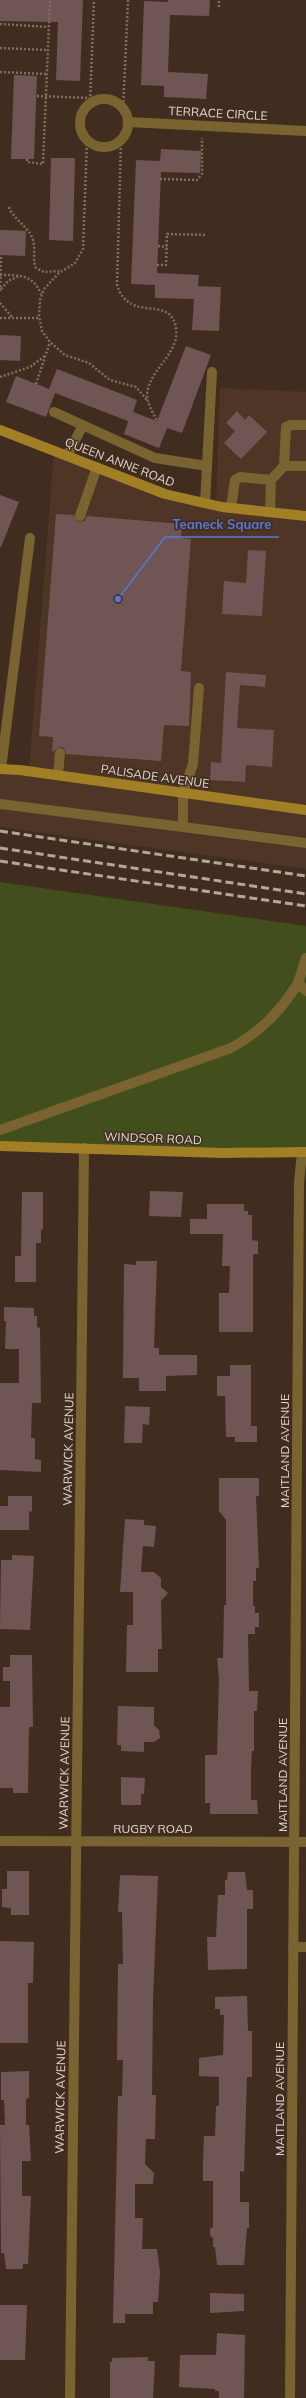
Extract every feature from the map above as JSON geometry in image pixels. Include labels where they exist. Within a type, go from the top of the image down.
[{"type":"street","points":[[108,100],[115,102],[123,110],[128,122],[127,130],[121,140],[112,146],[104,148],[87,140],[81,130],[80,123],[82,115],[90,101],[108,100]]},
{"type":"street","name":"TERRACE CIRCLE","points":[[128,122],[306,131]]},
{"type":"street","points":[[205,503],[212,372]]},
{"type":"street","points":[[54,412],[155,458],[207,466]]},
{"type":"street","points":[[67,456],[83,425]]},
{"type":"street","points":[[270,512],[271,480],[284,466],[286,427],[290,425],[306,425]]},
{"type":"street","name":"QUEEN ANNE ROAD","points":[[0,430],[165,494],[231,508],[306,516]]},
{"type":"street","points":[[284,466],[306,466]]},
{"type":"street","points":[[80,516],[97,467]]},
{"type":"street","points":[[231,508],[235,480],[240,477],[271,480]]},
{"type":"street","points":[[1,769],[4,717],[30,538]]},
{"type":"street","points":[[183,828],[183,793],[194,764],[199,688]]},
{"type":"street","points":[[58,775],[60,753]]},
{"type":"street","name":"PALISADE AVENUE","points":[[1,769],[58,775],[306,810]]},
{"type":"street","points":[[0,804],[306,843]]},
{"type":"street","points":[[0,1130],[231,1048],[252,1036],[270,1022],[285,1005],[298,983],[306,958]]},
{"type":"street","points":[[298,983],[306,991]]},
{"type":"street","name":"WINDSOR ROAD","points":[[0,1146],[223,1153],[304,1152]]},
{"type":"street","name":"WARWICK AVENUE","points":[[70,2398],[84,1148]]},
{"type":"street","name":"MAITLAND AVENUE","points":[[290,2398],[299,1183],[304,1152]]},
{"type":"street","name":"RUGBY ROAD","points":[[0,1840],[306,1842]]},
{"type":"street","points":[[293,1947],[306,1947]]},
{"type":"path","points":[[27,159],[27,162],[43,164],[50,0]]},
{"type":"path","points":[[37,96],[90,101],[94,0]]},
{"type":"path","points":[[123,110],[128,0]]},
{"type":"path","points":[[219,0],[219,7]]},
{"type":"path","points":[[0,24],[48,27]]},
{"type":"path","points":[[0,48],[48,50]]},
{"type":"path","points":[[0,72],[46,74]]},
{"type":"path","points":[[160,179],[197,180],[200,178],[202,174],[202,126]]},
{"type":"path","points":[[87,140],[83,249],[75,263],[46,284],[42,294],[39,318],[42,331],[50,342],[65,355],[94,366],[110,380],[136,387],[148,401],[157,421]]},
{"type":"path","points":[[121,140],[117,285],[126,303],[136,307],[164,311],[172,319],[176,329],[175,338],[167,357],[151,383],[148,401]]},
{"type":"path","points":[[9,207],[13,216],[32,238],[34,264],[38,270],[44,272],[62,271]]},
{"type":"path","points":[[157,265],[166,265],[167,234],[206,235]]},
{"type":"path","points":[[158,246],[167,246]]},
{"type":"path","points":[[0,291],[1,255]]},
{"type":"path","points":[[0,275],[20,276],[33,280],[42,294]]},
{"type":"path","points":[[0,291],[8,281],[20,276]]},
{"type":"path","points":[[0,303],[12,318]]},
{"type":"path","points":[[0,318],[39,318]]},
{"type":"path","points":[[36,384],[50,342]]},
{"type":"path","points":[[0,377],[30,367],[46,356]]},
{"type":"shaded area","points":[[220,388],[306,392],[306,869],[0,827],[0,769],[29,771],[54,451],[97,467],[216,505]]},
{"type":"green space","points":[[0,882],[306,926],[306,1152],[0,1146]]},
{"type":"building","points":[[0,0],[83,0],[80,81],[56,80],[58,22],[0,21]]},
{"type":"building","points":[[168,0],[210,0],[209,16],[170,15],[168,72],[208,74],[206,99],[164,97],[164,86],[141,85],[144,1],[168,2]]},
{"type":"building","points":[[14,75],[37,76],[34,159],[11,159]]},
{"type":"building","points":[[161,149],[201,151],[200,173],[161,172],[157,273],[199,275],[198,286],[221,287],[219,331],[192,330],[194,299],[155,298],[155,285],[131,284],[136,160],[160,161]]},
{"type":"building","points":[[51,158],[75,158],[73,241],[49,240]]},
{"type":"building","points":[[0,230],[26,231],[25,256],[0,255]]},
{"type":"building","points":[[0,335],[21,336],[20,361],[0,360]]},
{"type":"building","points":[[186,346],[211,355],[182,433],[167,428],[159,448],[124,434],[128,421],[55,393],[46,417],[6,402],[16,376],[49,389],[57,369],[137,400],[133,412],[157,421]]},
{"type":"building","points":[[237,411],[245,420],[249,415],[267,432],[241,459],[224,443],[235,431],[226,423]]},
{"type":"building","points":[[0,495],[19,502],[1,547],[0,547]]},
{"type":"building","points":[[56,514],[74,515],[78,522],[84,521],[87,516],[182,524],[181,538],[191,539],[181,671],[191,672],[189,726],[164,725],[161,761],[66,754],[64,748],[60,747],[52,752],[53,737],[39,736]]},
{"type":"building","points":[[248,550],[266,551],[262,616],[222,614],[224,581],[246,583]]},
{"type":"building","points":[[226,672],[266,675],[265,687],[240,685],[237,728],[274,730],[272,767],[246,765],[245,782],[210,780],[211,762],[221,763]]},
{"type":"building","points":[[150,1191],[183,1192],[181,1217],[149,1216]]},
{"type":"building","points":[[22,1192],[43,1192],[43,1230],[41,1229],[41,1243],[36,1243],[36,1282],[15,1282],[15,1256],[21,1256]]},
{"type":"building","points":[[207,1204],[244,1204],[244,1211],[248,1211],[248,1215],[252,1215],[252,1240],[258,1241],[258,1254],[253,1254],[253,1332],[219,1332],[219,1293],[229,1293],[230,1266],[222,1266],[223,1234],[190,1234],[190,1219],[207,1219]]},
{"type":"building","points":[[136,1261],[157,1261],[154,1348],[159,1348],[159,1355],[197,1355],[197,1375],[166,1376],[166,1391],[139,1391],[139,1378],[123,1378],[124,1264],[136,1265]]},
{"type":"building","points":[[4,1307],[34,1308],[34,1316],[37,1316],[37,1327],[40,1328],[41,1403],[32,1403],[31,1438],[35,1438],[35,1459],[41,1460],[41,1472],[0,1470],[0,1383],[19,1383],[19,1349],[5,1349],[6,1321],[4,1321]]},
{"type":"building","points":[[230,1365],[251,1365],[251,1426],[257,1426],[257,1442],[235,1442],[235,1437],[226,1437],[225,1396],[217,1396],[217,1376],[230,1376]]},
{"type":"building","points":[[125,1406],[150,1407],[149,1425],[143,1424],[142,1443],[124,1443]]},
{"type":"building","points":[[219,1478],[259,1478],[259,1496],[256,1496],[259,1568],[256,1568],[256,1581],[253,1581],[253,1606],[255,1606],[255,1613],[259,1613],[259,1627],[255,1627],[255,1634],[248,1634],[249,1691],[258,1691],[257,1711],[254,1711],[254,1751],[252,1751],[251,1800],[257,1800],[258,1814],[210,1814],[210,1803],[205,1803],[205,1755],[217,1755],[219,1679],[217,1658],[223,1658],[224,1605],[226,1605],[226,1520],[219,1511]]},
{"type":"building","points":[[8,1496],[32,1496],[32,1512],[29,1511],[29,1530],[0,1530],[0,1506],[8,1506]]},
{"type":"building","points":[[125,1519],[144,1520],[144,1525],[156,1526],[154,1547],[143,1546],[141,1572],[154,1572],[161,1578],[161,1587],[168,1593],[161,1601],[162,1649],[158,1649],[158,1672],[126,1672],[127,1625],[133,1625],[133,1592],[120,1592]]},
{"type":"building","points":[[12,1555],[34,1556],[30,1630],[0,1629],[1,1560],[12,1560]]},
{"type":"building","points":[[10,1655],[32,1655],[33,1727],[29,1727],[28,1793],[13,1793],[13,1788],[0,1788],[0,1707],[10,1707],[10,1681],[3,1681],[3,1667],[10,1667]]},
{"type":"building","points":[[118,1706],[154,1707],[154,1725],[159,1730],[160,1738],[154,1742],[144,1742],[144,1752],[121,1751],[121,1745],[117,1745]]},
{"type":"building","points":[[121,1777],[145,1778],[144,1794],[141,1794],[141,1805],[121,1805]]},
{"type":"building","points":[[7,1871],[29,1871],[29,1915],[11,1915],[11,1908],[2,1907],[2,1889],[7,1889]]},
{"type":"building","points":[[228,1872],[245,1872],[247,1890],[253,1890],[253,1909],[247,1909],[247,1969],[208,1970],[207,1937],[216,1937],[218,1895],[225,1895],[225,1880],[227,1880]]},
{"type":"building","points":[[120,1875],[158,1876],[153,1999],[152,2095],[156,2095],[155,2139],[146,2139],[145,2164],[154,2173],[153,2184],[135,2184],[135,2218],[143,2218],[142,2249],[157,2249],[160,2272],[158,2302],[153,2302],[153,2314],[125,2314],[125,2323],[113,2323],[118,2096],[122,2096],[123,2060],[117,2060],[118,1964],[123,1964],[122,1912],[118,1912]]},
{"type":"building","points":[[0,1941],[34,1942],[33,1983],[28,1983],[28,2043],[0,2043]]},
{"type":"building","points":[[247,1996],[248,2031],[252,2031],[252,2077],[247,2077],[244,2172],[240,2171],[240,2202],[249,2202],[249,2228],[247,2228],[244,2265],[217,2265],[215,2247],[213,2247],[213,2238],[210,2236],[210,2229],[213,2227],[213,2181],[203,2181],[203,2161],[204,2136],[215,2136],[216,2106],[219,2106],[219,2077],[199,2076],[199,2058],[223,2055],[224,2015],[220,2015],[220,2009],[215,2009],[215,1997]]},
{"type":"building","points":[[29,2071],[29,2098],[26,2099],[26,2125],[29,2125],[31,2161],[22,2161],[22,2196],[31,2196],[28,2264],[23,2264],[23,2269],[6,2269],[4,2253],[1,2253],[0,2125],[5,2125],[4,2100],[1,2100],[1,2072]]},
{"type":"building","points":[[210,2293],[244,2294],[244,2311],[210,2313]]},
{"type":"building","points":[[0,2305],[27,2305],[25,2360],[0,2360]]},
{"type":"building","points":[[217,2333],[245,2335],[244,2398],[219,2398],[219,2391],[215,2391],[215,2389],[179,2387],[180,2355],[216,2355]]},
{"type":"building","points":[[148,2357],[148,2361],[155,2361],[153,2398],[110,2398],[110,2362],[112,2362],[112,2358]]},
{"type":"railway","points":[[0,831],[306,876]]},
{"type":"railway","points":[[0,848],[306,894]]},
{"type":"railway","points":[[0,861],[306,906]]},
{"type":"place","name":"Teaneck Square","points":[[118,599]]}]
